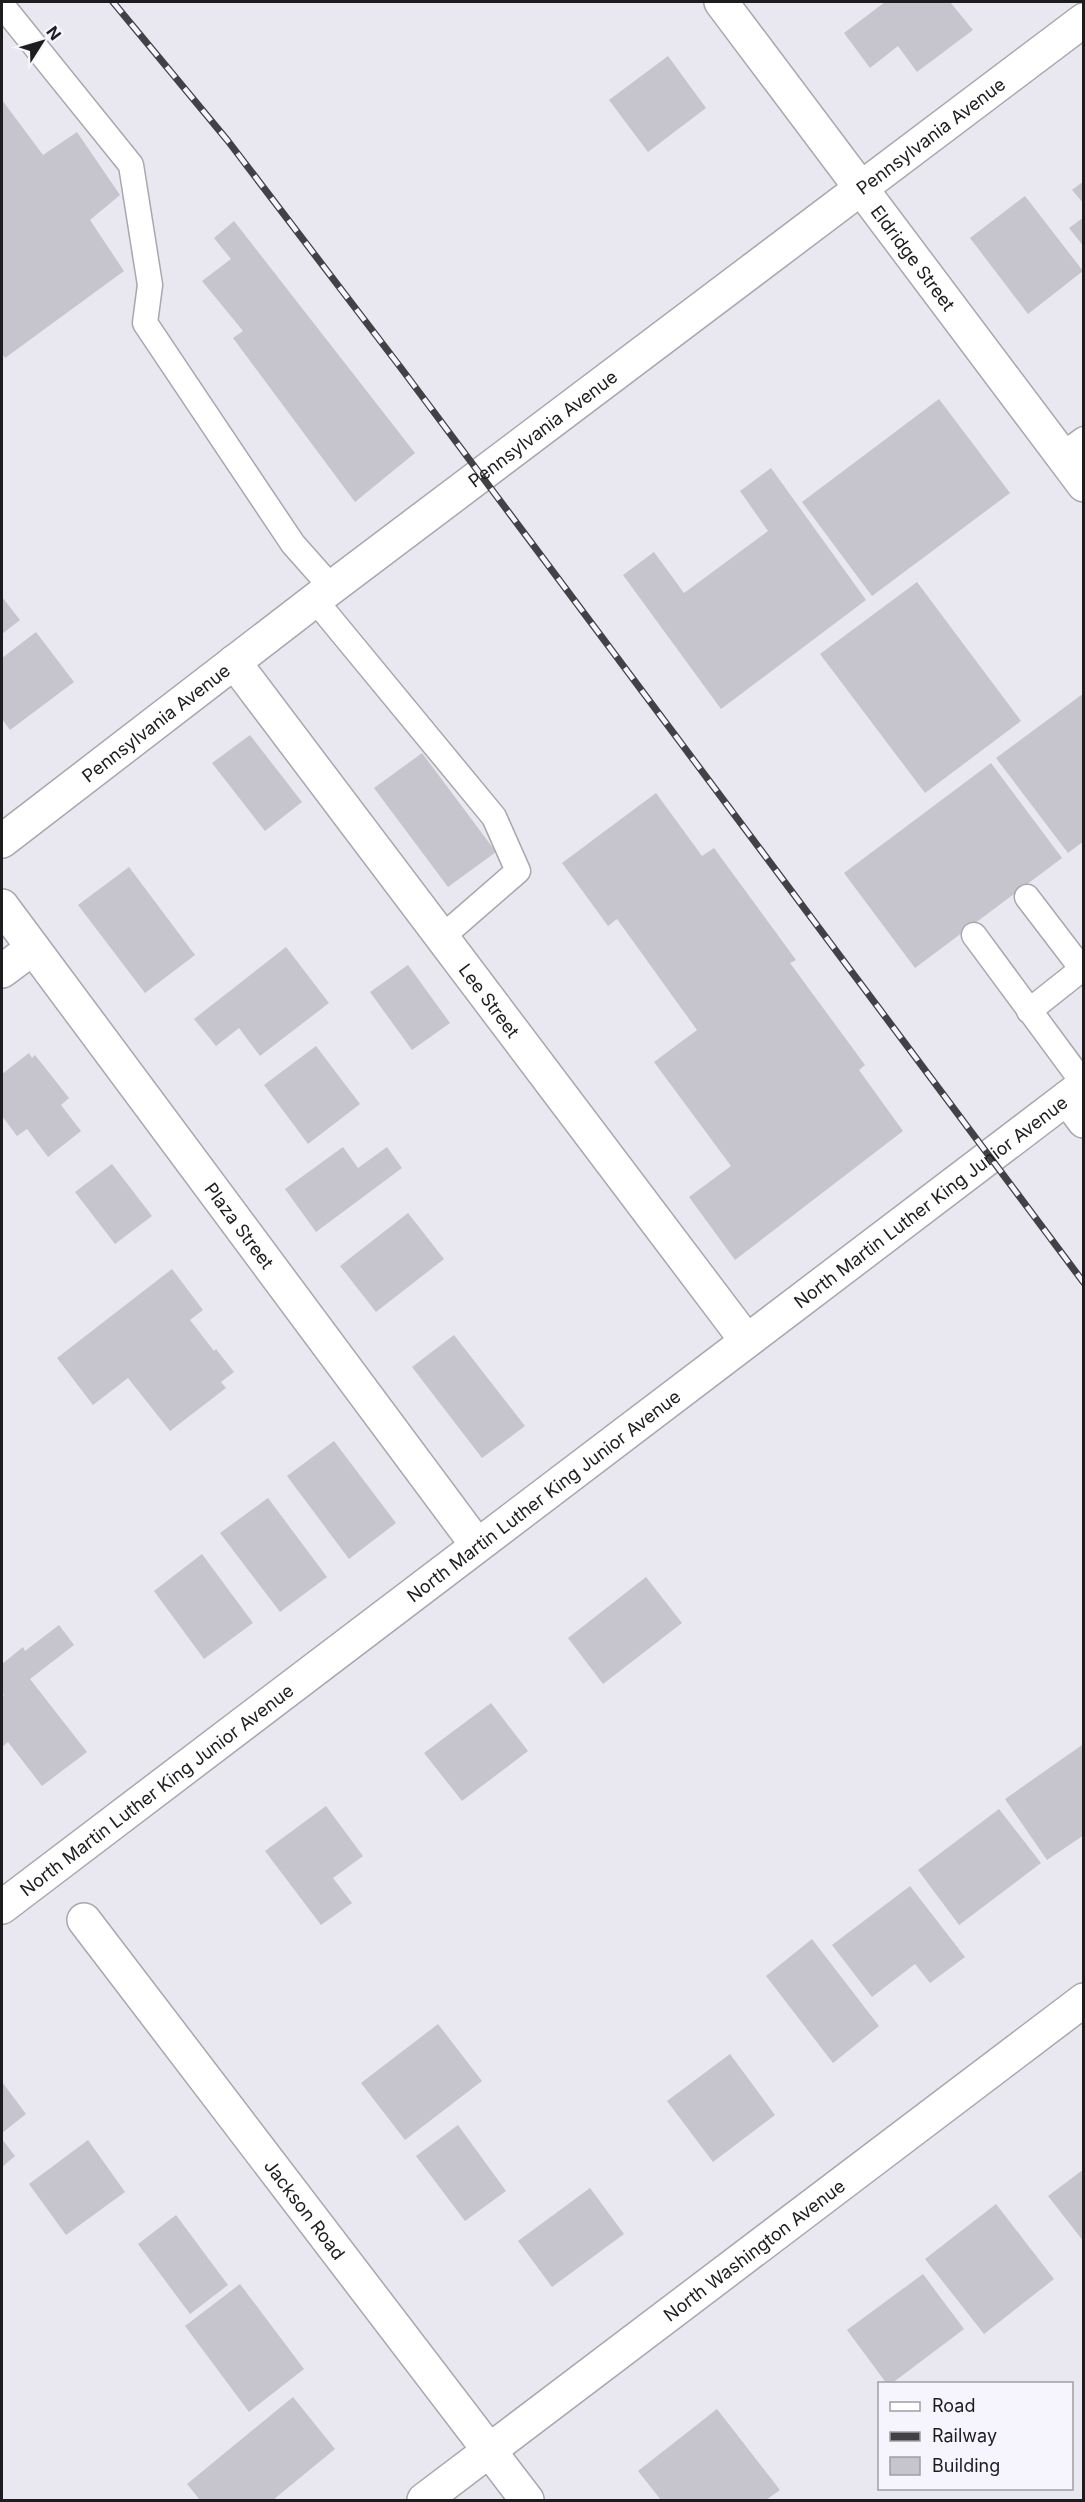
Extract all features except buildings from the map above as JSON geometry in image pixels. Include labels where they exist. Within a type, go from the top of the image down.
[{"type":"street","name":"Eldridge Street","points":[[721,2],[862,188],[1072,447],[1083,485]]},
{"type":"street","name":"Pennsylvania Avenue","points":[[2,841],[323,594],[1083,20]]},
{"type":"street","name":"Lee Street","points":[[234,662],[746,1340]]},
{"type":"street","name":"Plaza Street","points":[[2,906],[477,1545]]},
{"type":"street","points":[[2,971],[33,948]]},
{"type":"street","name":"North Martin Luther King Junior Avenue","points":[[2,1907],[746,1340],[1079,1097]]},
{"type":"street","name":"Jackson Road","points":[[84,1920],[527,2500]]},
{"type":"street","name":"North Washington Avenue","points":[[424,2500],[1083,2000]]},
{"type":"lane","points":[[2,5],[131,165],[150,285],[146,323],[293,544],[323,594],[494,817],[519,871],[442,937]]},
{"type":"lane","points":[[1027,897],[1082,969],[1029,1011]]},
{"type":"lane","points":[[974,935],[1029,1011],[1079,1097]]},
{"type":"railway","points":[[113,2],[228,141],[401,368],[1084,1283]]}]
